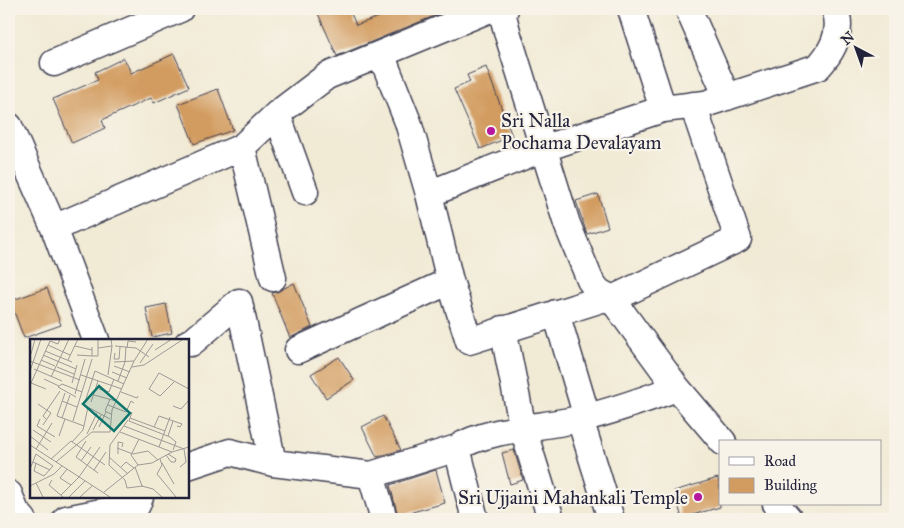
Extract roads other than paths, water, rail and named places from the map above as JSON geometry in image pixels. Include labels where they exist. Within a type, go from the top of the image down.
[{"type":"street","points":[[54,62],[180,9]]},
{"type":"street","points":[[54,228],[242,147],[277,114],[326,76],[490,9]]},
{"type":"street","points":[[505,9],[503,16],[508,35],[542,149],[567,224],[590,280],[598,290],[610,298],[678,388],[721,440]]},
{"type":"street","points":[[631,9],[663,109]]},
{"type":"street","points":[[429,194],[542,149],[663,109],[705,104],[818,67],[830,54],[836,40],[838,17],[834,9]]},
{"type":"street","points":[[690,13],[727,97]]},
{"type":"street","points":[[381,54],[408,122],[429,194],[450,281],[469,341],[503,329],[610,298],[738,239],[693,104]]},
{"type":"street","points":[[277,114],[305,192]]},
{"type":"street","points":[[9,126],[54,228],[96,339]]},
{"type":"street","points":[[242,147],[273,278]]},
{"type":"street","points":[[298,350],[450,281]]},
{"type":"street","points":[[189,344],[239,302],[273,463]]},
{"type":"street","points":[[556,313],[611,519]]},
{"type":"street","points":[[503,329],[523,429],[551,519]]},
{"type":"street","points":[[189,466],[230,452],[273,463],[371,475],[458,448],[466,442],[583,418],[678,388]]},
{"type":"street","points":[[458,448],[475,519]]},
{"type":"street","points":[[371,475],[380,518]]},
{"type":"street","points":[[9,494],[16,512],[23,519]]},
{"type":"street","points":[[778,506],[789,519]]},
{"type":"street","points":[[66,519],[140,507]]},
{"type":"place","name":"Sri Nalla Pochama Devalayam","points":[[491,131]]},
{"type":"place","name":"Sri Ujjaini Mahankali Temple","points":[[698,497]]}]
